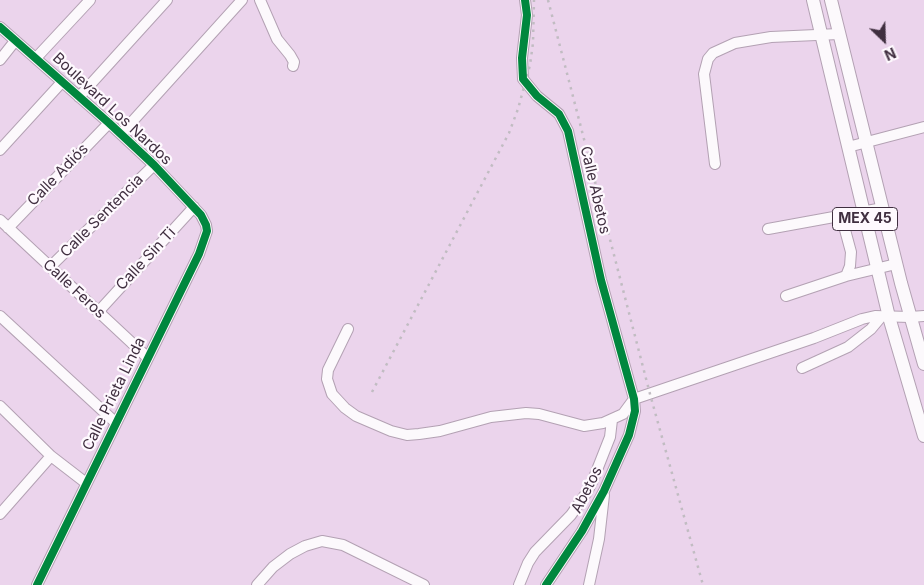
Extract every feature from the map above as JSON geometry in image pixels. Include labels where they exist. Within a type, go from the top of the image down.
[{"type":"main road","name":"MEX 45","points":[[813,0],[877,268],[885,317],[924,436]]},
{"type":"main road","name":"MEX 45","points":[[831,0],[896,264],[924,364]]},
{"type":"street","points":[[36,58],[90,0]]},
{"type":"street","points":[[79,96],[167,0]]},
{"type":"street","points":[[121,134],[242,0]]},
{"type":"street","points":[[260,0],[277,39],[290,54],[294,66]]},
{"type":"street","name":"Calle Abetos","points":[[525,0],[527,15],[522,58],[523,79],[536,96],[559,114],[568,131],[601,280],[634,400]]},
{"type":"street","name":"Boulevard Los Nardos","points":[[0,27],[121,134],[154,165],[197,211]]},
{"type":"street","points":[[715,164],[704,74],[708,59],[713,53],[735,44],[771,37],[839,34]]},
{"type":"street","points":[[0,60],[15,41]]},
{"type":"street","points":[[0,150],[62,82]]},
{"type":"street","name":"Calle Adiós","points":[[8,228],[109,123]]},
{"type":"street","points":[[848,147],[923,126]]},
{"type":"street","name":"Calle Sentencia","points":[[50,267],[154,165]]},
{"type":"street","points":[[768,229],[883,208]]},
{"type":"street","name":"Calle Sin Ti","points":[[98,311],[197,211]]},
{"type":"street","name":"Calle Prieta Linda","points":[[37,585],[204,240],[207,231],[206,225],[197,211]]},
{"type":"street","points":[[842,215],[851,252],[850,266],[846,276]]},
{"type":"street","name":"Calle Feros","points":[[0,220],[148,358]]},
{"type":"street","points":[[786,296],[846,276],[896,264]]},
{"type":"street","points":[[0,316],[116,424]]},
{"type":"street","points":[[348,329],[328,370],[326,379],[332,394],[345,408],[356,416],[392,431],[419,434],[440,431],[491,417],[526,413],[539,414],[584,426],[612,420],[623,414],[634,400],[814,338],[862,319],[869,317],[924,316]]},
{"type":"street","points":[[802,368],[848,347],[885,317]]},
{"type":"street","name":"Abetos","points":[[546,585],[582,531],[604,491],[633,424],[634,400]]},
{"type":"street","points":[[2,412],[51,456],[86,483]]},
{"type":"street","points":[[519,585],[535,552],[571,515],[587,492],[607,444],[612,420]]},
{"type":"street","points":[[0,514],[51,456]]},
{"type":"street","points":[[588,585],[599,539],[604,491]]},
{"type":"street","points":[[257,585],[273,567],[290,554],[305,546],[322,541],[343,544],[424,585]]},
{"type":"railway","points":[[372,392],[509,133],[518,109],[530,65],[533,43],[534,0]]},
{"type":"railway","points":[[548,0],[650,394],[703,585]]},
{"type":"cycle path","points":[[525,0],[527,15],[522,58],[523,79],[537,96],[559,114],[568,131],[601,280],[634,399],[635,411],[629,435],[604,491],[582,531],[546,585]]},
{"type":"cycle path","points":[[0,27],[154,165],[201,215],[207,231],[199,254],[37,585]]}]
